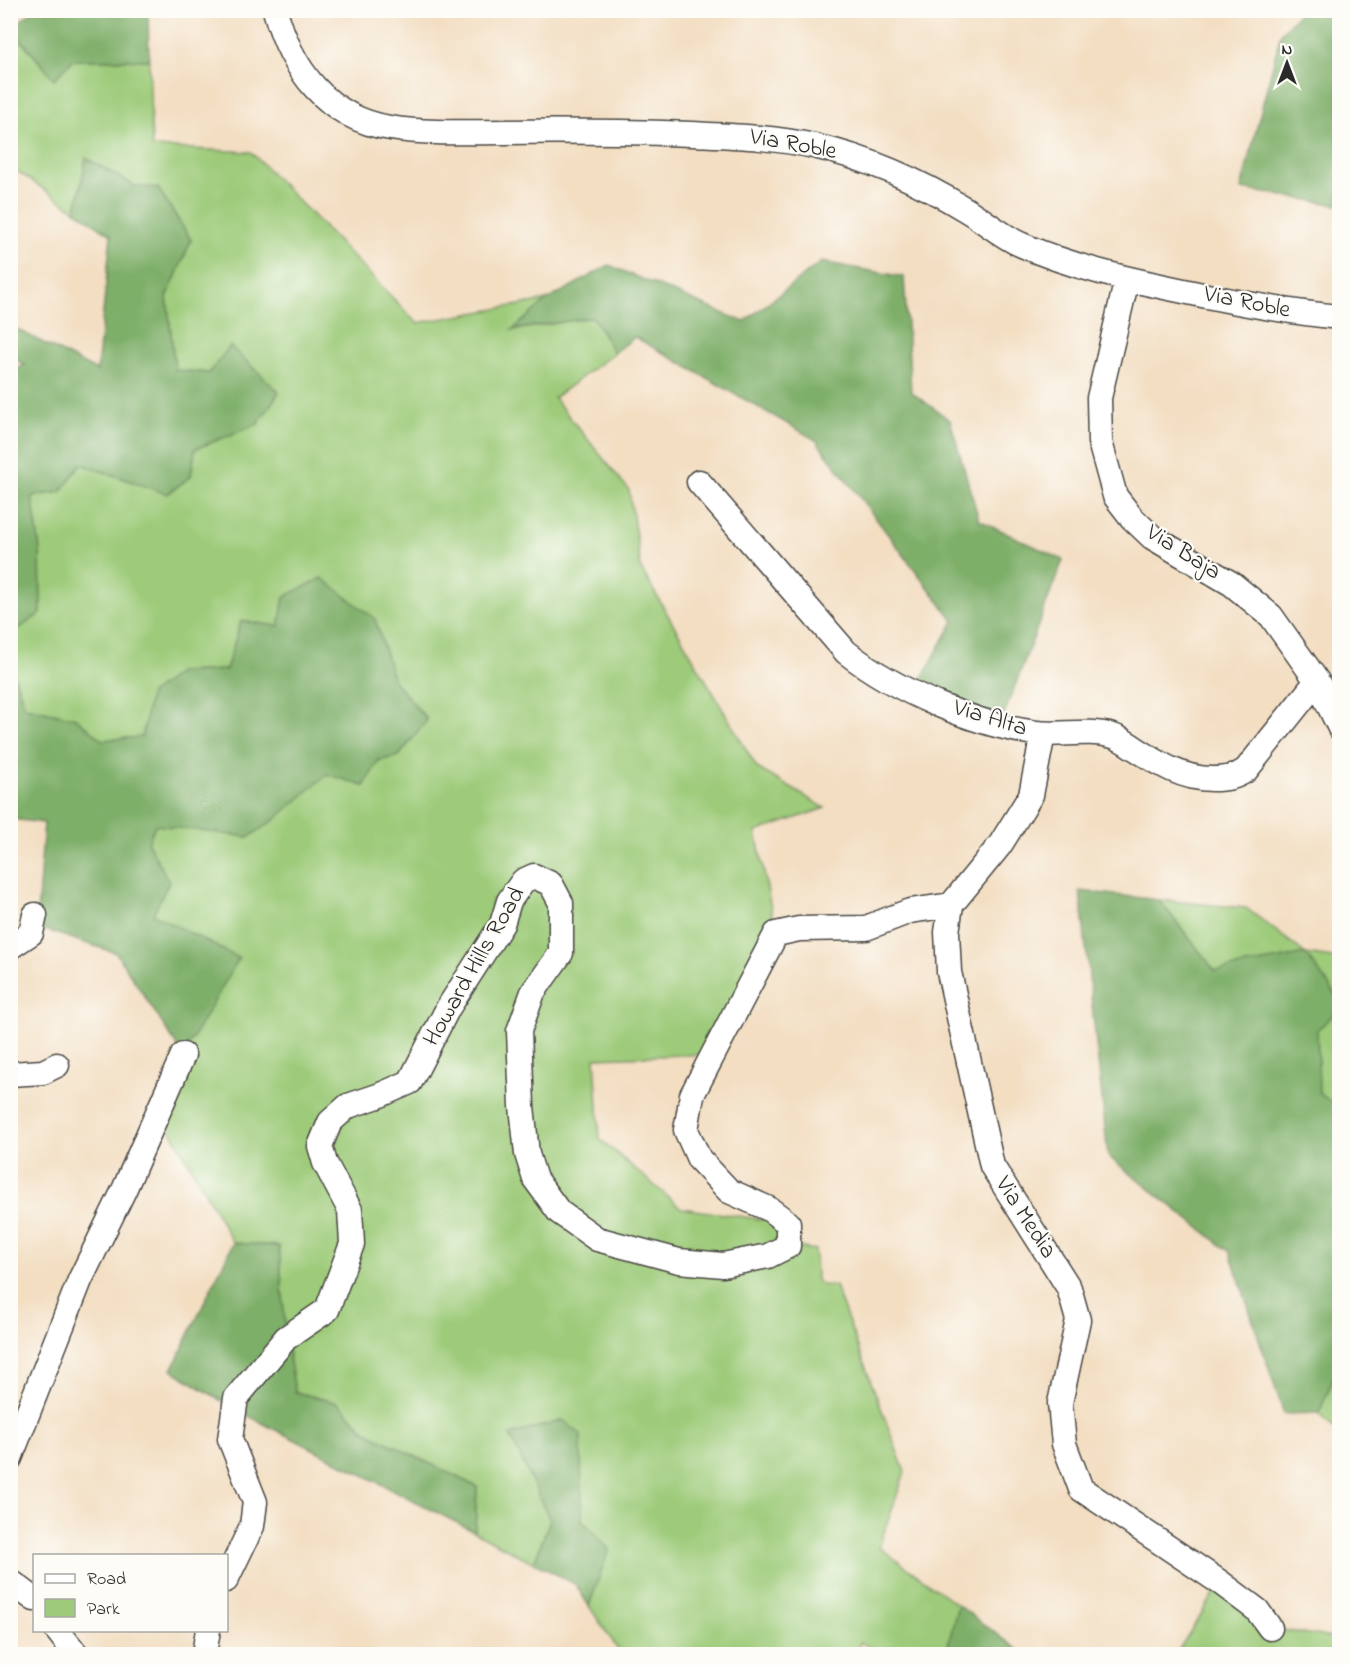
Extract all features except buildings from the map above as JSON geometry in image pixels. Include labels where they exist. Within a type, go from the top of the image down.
[{"type":"street","name":"Via Roble","points":[[275,10],[282,34],[296,64],[322,95],[360,120],[386,128],[469,132],[601,132],[769,137],[844,153],[928,188],[1020,245],[1127,279],[1250,306],[1340,317]]},
{"type":"street","name":"Via Baja","points":[[1127,279],[1099,398],[1100,442],[1115,496],[1132,518],[1152,537],[1232,584],[1271,616],[1317,681],[1340,728]]},
{"type":"street","name":"Via Alta","points":[[699,482],[846,652],[867,668],[913,694],[1000,725],[1043,734],[1097,733],[1116,736],[1173,772],[1200,779],[1237,777],[1269,743],[1317,681]]},
{"type":"street","points":[[951,905],[1000,845],[1031,795],[1043,734]]},
{"type":"street","name":"Howard Hills Road","points":[[228,1576],[252,1526],[255,1502],[230,1439],[236,1398],[286,1338],[327,1310],[352,1244],[350,1210],[325,1163],[320,1146],[330,1122],[348,1106],[410,1082],[448,1008],[483,957],[502,924],[509,902],[523,881],[534,876],[551,884],[561,903],[561,953],[533,992],[519,1031],[522,1106],[527,1154],[535,1179],[559,1212],[597,1239],[679,1261],[723,1265],[768,1256],[788,1246],[788,1223],[769,1209],[729,1191],[699,1159],[686,1130],[692,1095],[776,934],[799,930],[866,928],[910,911],[951,905]]},
{"type":"street","name":"Via Media","points":[[951,905],[947,932],[950,972],[992,1166],[1069,1288],[1078,1320],[1060,1403],[1064,1444],[1081,1489],[1221,1583],[1257,1610],[1270,1628]]},
{"type":"street","points":[[10,947],[31,933],[34,915]]},
{"type":"street","points":[[10,1458],[80,1280],[124,1190],[183,1055]]},
{"type":"street","points":[[10,1074],[43,1072],[57,1065]]},
{"type":"street","points":[[10,1581],[33,1598]]},
{"type":"street","points":[[59,1632],[76,1654]]},
{"type":"street","points":[[204,1654],[208,1632]]},
{"type":"green space","points":[[33,11],[148,11],[149,60],[73,60],[54,79],[11,28]]},
{"type":"green space","points":[[1301,11],[1339,11],[1339,205],[1241,189],[1281,33]]},
{"type":"green space","points":[[10,28],[54,79],[73,60],[149,60],[152,147],[251,152],[417,323],[547,300],[513,330],[594,317],[614,353],[554,398],[629,490],[641,569],[757,768],[825,808],[756,832],[776,934],[714,1054],[595,1058],[600,1139],[681,1208],[788,1223],[789,1246],[815,1250],[816,1280],[822,1285],[835,1286],[905,1472],[879,1547],[958,1605],[946,1654],[884,1654],[860,1642],[858,1654],[621,1654],[589,1606],[609,1549],[582,1520],[580,1434],[563,1421],[511,1435],[550,1520],[534,1563],[475,1532],[477,1487],[368,1433],[338,1403],[295,1392],[286,1338],[279,1246],[233,1243],[159,1109],[183,1055],[153,913],[169,882],[148,843],[155,824],[249,837],[277,818],[327,773],[364,786],[378,761],[399,756],[427,719],[394,681],[375,619],[279,626],[241,621],[226,670],[180,672],[142,737],[102,740],[76,718],[25,707],[11,666],[10,634],[41,613],[40,551],[32,496],[61,492],[81,464],[168,494],[191,476],[195,449],[258,424],[209,373],[175,370],[167,297],[191,240],[158,188],[135,186],[86,159],[76,211],[11,167]]},
{"type":"green space","points":[[86,158],[135,186],[158,188],[191,240],[167,297],[175,370],[209,373],[230,346],[279,392],[258,424],[195,449],[191,476],[167,494],[81,464],[61,492],[32,496],[40,551],[41,613],[11,634],[11,372],[25,365],[11,356],[11,326],[97,371],[111,235],[76,211]]},
{"type":"green space","points":[[821,262],[904,277],[911,392],[950,420],[979,520],[1063,560],[1000,725],[913,694],[954,621],[816,440],[635,337],[614,353],[593,317],[512,330],[547,300],[609,265],[744,322]]},
{"type":"green space","points":[[322,578],[375,619],[394,681],[427,720],[399,756],[378,761],[364,786],[327,774],[277,818],[249,837],[155,825],[148,843],[169,882],[153,914],[239,958],[183,1055],[116,953],[36,927],[44,823],[11,819],[10,666],[25,707],[76,718],[102,740],[142,737],[150,694],[180,672],[226,670],[241,621],[279,626],[284,597]]},
{"type":"green space","points":[[1080,891],[1159,900],[1215,971],[1306,954],[1339,999],[1339,1010],[1317,1030],[1319,1093],[1340,1108],[1339,1379],[1335,1374],[1319,1413],[1284,1414],[1230,1252],[1108,1156]]},
{"type":"green space","points":[[1159,900],[1246,908],[1306,954],[1339,959],[1339,999],[1305,954],[1215,971]]},
{"type":"green space","points":[[1339,1010],[1339,1108],[1319,1094],[1317,1030]]},
{"type":"green space","points":[[233,1243],[279,1246],[286,1338],[295,1392],[338,1403],[368,1433],[477,1487],[475,1532],[233,1408],[172,1370]]},
{"type":"green space","points":[[1335,1374],[1339,1379],[1339,1434],[1319,1413]]},
{"type":"green space","points":[[563,1420],[581,1435],[582,1520],[609,1549],[589,1606],[575,1584],[534,1563],[550,1520],[510,1435]]},
{"type":"green space","points":[[1221,1583],[1270,1628],[1339,1639],[1339,1654],[1176,1654]]},
{"type":"green space","points":[[958,1605],[1024,1654],[946,1654]]}]
